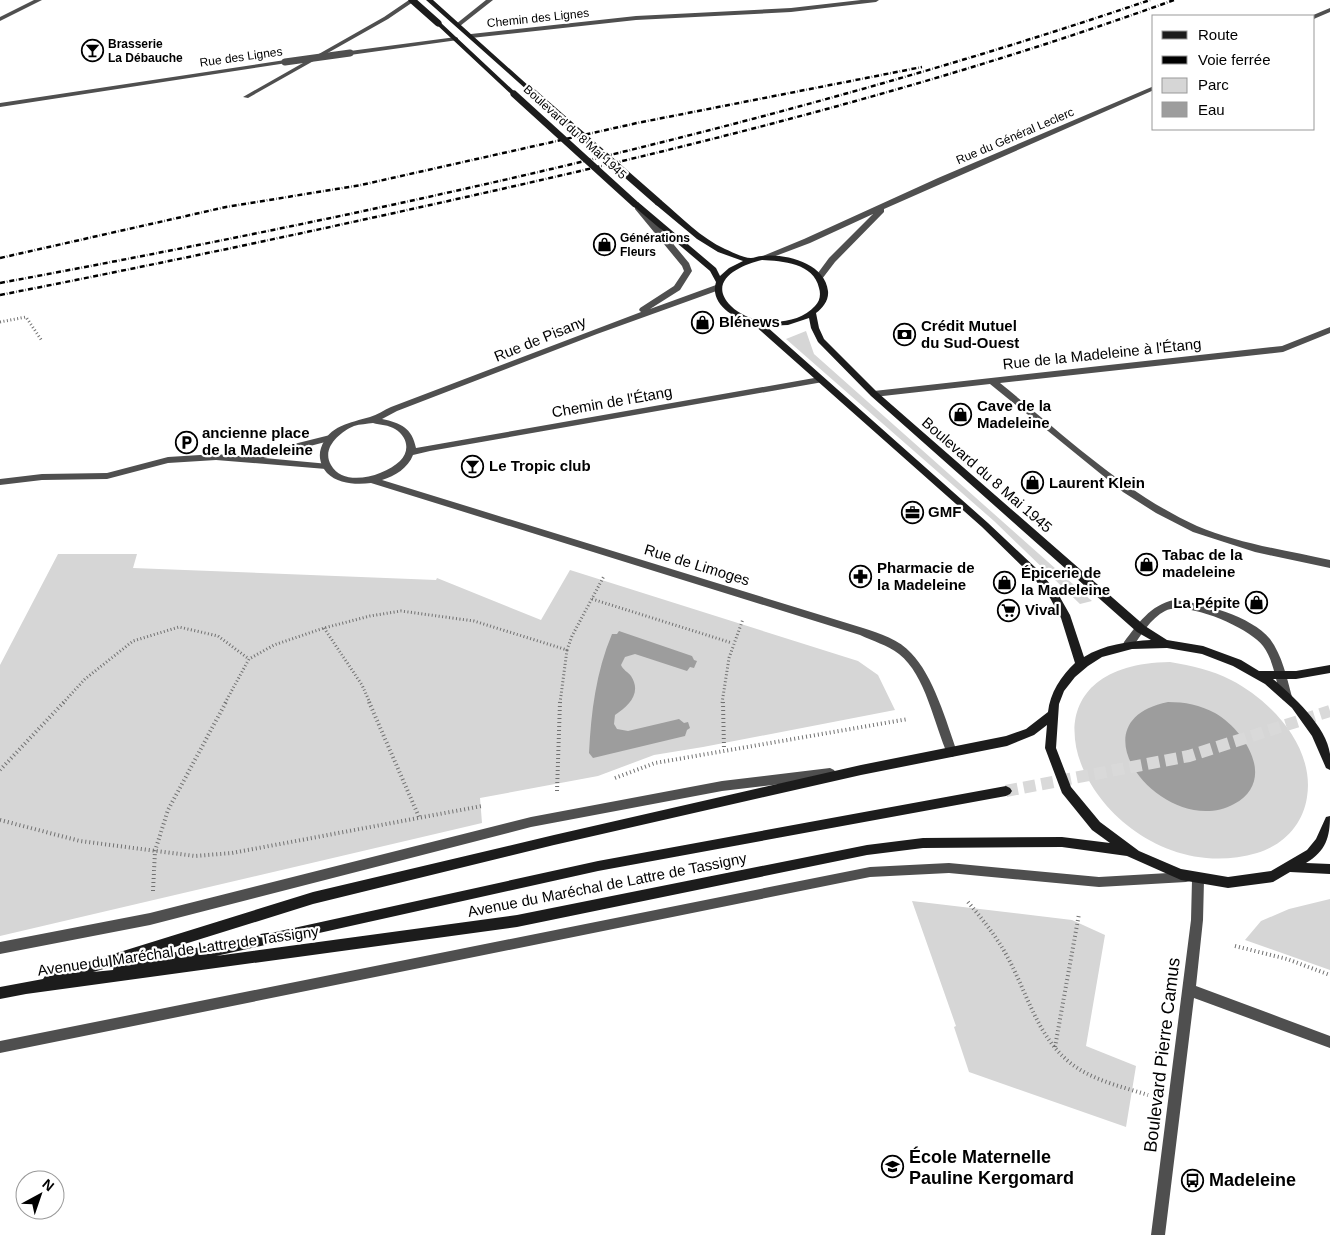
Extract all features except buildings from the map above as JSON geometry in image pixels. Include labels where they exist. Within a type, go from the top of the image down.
[{"type":"main road","name":"Boulevard du 8 Mai 1945","points":[[412,0],[635,204],[713,270],[719,285]]},
{"type":"main road","name":"Boulevard du 8 Mai 1945","points":[[430,0],[529,89],[700,237],[721,250],[748,260]]},
{"type":"main road","points":[[762,258],[778,258],[793,261],[808,268],[819,277],[824,286],[824,296],[820,305],[812,313],[786,323],[770,324],[755,321],[732,311],[725,304],[719,285],[725,273],[735,265],[748,260],[762,258]]},
{"type":"main road","name":"Boulevard du 8 Mai 1945","points":[[812,313],[815,328],[821,340],[874,394],[1141,629],[1163,642]]},
{"type":"main road","points":[[755,321],[1035,573],[1054,595],[1066,618],[1081,665]]},
{"type":"main road","points":[[1330,765],[1326,752],[1310,723],[1287,697],[1258,675],[1218,654],[1163,642],[1128,645],[1111,649],[1081,665],[1067,679],[1060,690],[1050,716],[1050,743],[1057,772],[1073,801],[1096,828],[1126,851],[1192,879],[1232,883],[1263,880],[1293,868],[1312,853],[1323,837],[1330,821]]},
{"type":"main road","points":[[1258,675],[1296,675],[1330,669]]},
{"type":"main road","name":"Avenue du Maréchal de Lattre de Tassigny","points":[[22,988],[313,898],[564,837],[861,770],[1007,741],[1030,732],[1050,716]]},
{"type":"main road","points":[[0,993],[271,939],[598,866],[1006,791]]},
{"type":"main road","name":"Avenue du Maréchal de Lattre de Tassigny","points":[[22,988],[517,921],[867,850],[923,843],[1062,842],[1126,851]]},
{"type":"main road","points":[[1293,868],[1330,869]]},
{"type":"street","points":[[0,19],[39,0]]},
{"type":"street","points":[[246,97],[386,18],[412,0]]},
{"type":"street","points":[[458,25],[490,0]]},
{"type":"street","name":"Chemin des Lignes","points":[[471,36],[636,18],[791,10],[876,0]]},
{"type":"street","points":[[1315,17],[1330,10]]},
{"type":"street","name":"Rue des Lignes","points":[[0,105],[285,62],[456,39]]},
{"type":"street","name":"Rue du Général Leclerc","points":[[885,205],[1152,89]]},
{"type":"street","points":[[628,320],[676,288],[688,271],[686,265],[635,204]]},
{"type":"street","points":[[762,258],[794,247],[885,205]]},
{"type":"street","points":[[819,277],[832,260],[885,205]]},
{"type":"street","name":"Rue de Pisany","points":[[373,420],[394,410],[719,285]]},
{"type":"street","name":"Rue de la Madeleine à l'Étang","points":[[874,394],[1282,349],[1330,330]]},
{"type":"street","name":"Chemin de l'Étang","points":[[410,453],[440,446],[820,380]]},
{"type":"street","points":[[990,380],[1126,490],[1159,511],[1196,529],[1254,548],[1330,564]]},
{"type":"street","points":[[246,459],[330,438],[349,425],[373,420],[398,426],[406,433],[411,443],[410,453],[396,471],[385,477],[358,482],[345,480],[334,474],[326,466],[324,458],[325,448],[330,438]]},
{"type":"street","points":[[0,482],[42,477],[107,476],[168,460],[216,457],[326,466]]},
{"type":"street","name":"Rue de Limoges","points":[[372,480],[863,632],[891,644],[907,656],[917,669],[952,752]]},
{"type":"street","points":[[1128,645],[1159,610],[1168,605],[1176,604],[1194,607],[1250,628],[1260,636],[1267,643],[1281,675],[1287,697]]},
{"type":"street","points":[[0,948],[150,919],[531,822],[722,786],[861,770]]},
{"type":"street","points":[[0,1047],[870,872],[949,868],[1099,882],[1192,879]]},
{"type":"street","name":"Boulevard Pierre Camus","points":[[1158,1235],[1197,920],[1192,879]]},
{"type":"street","points":[[1189,990],[1330,1042]]},
{"type":"path","points":[[0,322],[26,317],[42,341]]},
{"type":"path","points":[[557,793],[559,707],[567,650],[572,636],[617,556]]},
{"type":"path","points":[[724,750],[721,723],[722,694],[732,644],[753,598]]},
{"type":"path","points":[[592,599],[732,644]]},
{"type":"path","points":[[150,919],[155,851],[168,810],[249,659],[274,645],[324,628],[370,616],[401,611],[474,621],[567,650]]},
{"type":"path","points":[[0,770],[85,679],[133,641],[179,627],[218,636],[249,659]]},
{"type":"path","points":[[324,628],[362,685],[419,817]]},
{"type":"path","points":[[612,780],[655,763],[908,719]]},
{"type":"path","points":[[548,794],[566,791]]},
{"type":"path","points":[[0,820],[80,841],[195,856],[232,853],[483,806]]},
{"type":"path","points":[[968,902],[1001,943],[1039,1024],[1055,1048],[1074,1065],[1095,1076],[1174,1105]]},
{"type":"path","points":[[1055,1048],[1079,914]]},
{"type":"path","points":[[1235,946],[1287,959],[1330,975]]},
{"type":"green space","points":[[806,331],[814,354],[1092,601],[1080,604],[994,521],[786,339]]},
{"type":"green space","points":[[58,554],[137,554],[133,568],[436,580],[437,578],[541,620],[570,570],[858,661],[878,675],[895,710],[654,755],[598,776],[480,798],[482,823],[0,936],[0,665]]},
{"type":"green space","points":[[1170,662],[1217,674],[1246,689],[1275,713],[1297,744],[1304,761],[1308,779],[1305,807],[1291,832],[1276,845],[1257,853],[1202,858],[1153,842],[1113,813],[1086,775],[1075,735],[1083,699],[1113,673]]},
{"type":"green space","points":[[1330,899],[1330,970],[1245,940],[1261,921],[1289,909]]},
{"type":"green space","points":[[912,901],[1072,920],[1105,935],[1086,1046],[1136,1066],[1126,1127],[969,1072],[954,1027],[956,1026]]},
{"type":"water","points":[[619,631],[692,656],[697,661],[694,668],[690,667],[687,671],[635,654],[625,657],[621,665],[631,676],[635,688],[629,703],[615,715],[614,724],[617,729],[628,731],[679,719],[684,723],[688,722],[690,728],[685,736],[593,758],[589,753],[593,707],[598,678],[612,634],[617,634]]},
{"type":"water","points":[[1168,702],[1192,704],[1215,713],[1237,732],[1246,744],[1255,770],[1254,783],[1247,794],[1234,804],[1208,811],[1181,806],[1157,793],[1138,774],[1127,753],[1127,732],[1139,714]]},
{"type":"tunnel","points":[[1006,791],[1189,756],[1330,711]]},
{"type":"railway","points":[[0,283],[291,226],[580,162],[867,88],[1009,46],[1150,0]]},
{"type":"railway","points":[[0,295],[317,230],[591,169],[759,127],[1009,56],[1174,0]]},
{"type":"railway","points":[[0,258],[226,207],[361,185],[637,123],[922,67]]},
{"type":"place","name":"Brasserie La Débauche","points":[[92,51]]},
{"type":"place","name":"Générations Fleurs","points":[[604,245]]},
{"type":"place","name":"Blénews","points":[[703,322]]},
{"type":"place","name":"Crédit Mutuel du Sud-Ouest","points":[[905,335]]},
{"type":"place","name":"Cave de la Madeleine","points":[[961,415]]},
{"type":"place","name":"ancienne place de la Madeleine","points":[[186,442]]},
{"type":"place","name":"Le Tropic club","points":[[473,466]]},
{"type":"place","name":"Laurent Klein","points":[[1033,483]]},
{"type":"place","name":"GMF","points":[[912,512]]},
{"type":"place","name":"Tabac de la madeleine","points":[[1146,564]]},
{"type":"place","name":"Pharmacie de la Madeleine","points":[[861,577]]},
{"type":"place","name":"Épicerie de la Madeleine","points":[[1005,582]]},
{"type":"place","name":"La Pépite","points":[[1256,603]]},
{"type":"place","name":"Vival","points":[[1009,610]]},
{"type":"place","name":"École Maternelle Pauline Kergomard","points":[[893,1167]]},
{"type":"place","name":"Madeleine","points":[[1193,1180]]}]
